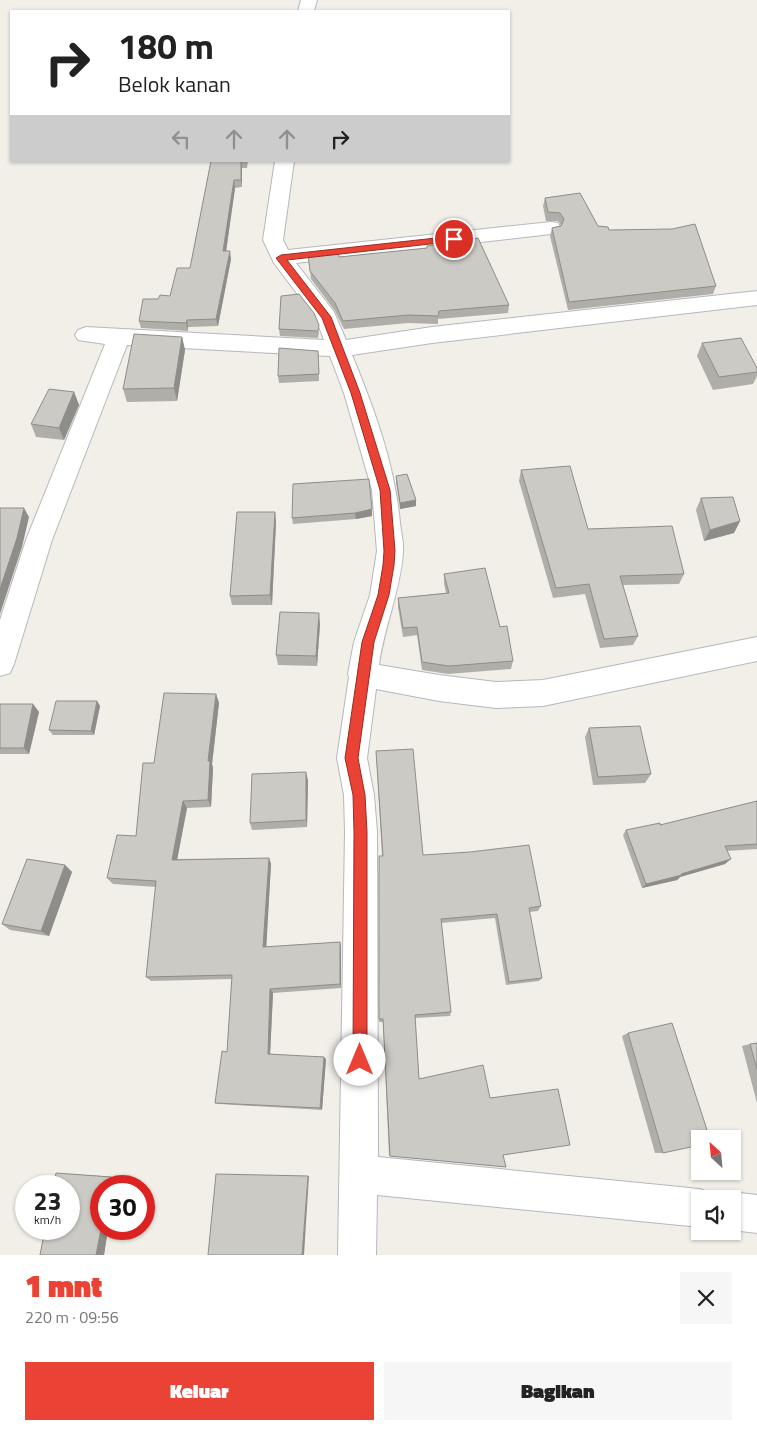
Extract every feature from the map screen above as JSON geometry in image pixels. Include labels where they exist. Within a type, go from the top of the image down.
[{"type":"street","points":[[285,162],[273,240],[281,258],[326,317],[340,349],[356,393],[385,490],[390,551],[384,595],[368,642],[362,674],[352,758],[359,795],[361,832],[360,1174],[357,1255]]},
{"type":"street","points":[[281,258],[551,228]]},
{"type":"street","points":[[86,335],[340,349],[432,335],[757,298]]},
{"type":"street","points":[[0,664],[40,540],[119,337]]},
{"type":"street","points":[[362,674],[439,688],[496,695],[543,693],[757,649]]},
{"type":"street","points":[[360,1174],[691,1207]]},
{"type":"street","points":[[741,1212],[757,1214]]},
{"type":"building","points":[[211,162],[241,162],[241,180],[234,180],[223,251],[230,251],[216,319],[187,320],[186,323],[139,321],[143,299],[158,299],[160,295],[170,296],[177,268],[190,268]]},
{"type":"building","points":[[580,193],[598,226],[608,227],[609,230],[672,229],[695,224],[716,286],[569,302],[552,228],[561,226],[564,219],[560,213],[548,212],[545,198]]},
{"type":"building","points":[[478,238],[509,305],[439,311],[438,316],[408,315],[343,321],[335,303],[310,271],[308,255],[338,252],[339,257],[427,248],[427,246]]},
{"type":"building","points":[[299,294],[314,313],[319,325],[318,331],[279,329],[281,296]]},
{"type":"building","points":[[134,334],[182,337],[174,388],[123,389]]},
{"type":"building","points":[[741,338],[757,368],[757,372],[719,377],[702,343]]},
{"type":"building","points":[[279,348],[318,351],[319,374],[278,376]]},
{"type":"building","points":[[49,389],[74,392],[59,428],[31,424]]},
{"type":"building","points":[[570,466],[588,529],[672,526],[684,574],[620,576],[638,636],[604,639],[589,584],[556,588],[521,470]]},
{"type":"building","points":[[407,474],[416,500],[400,503],[396,476]]},
{"type":"building","points":[[369,479],[372,509],[355,513],[292,518],[293,484]]},
{"type":"building","points":[[733,497],[740,521],[710,530],[701,498]]},
{"type":"building","points":[[0,508],[24,508],[17,538],[0,589]]},
{"type":"building","points":[[237,512],[275,512],[270,595],[230,596]]},
{"type":"building","points":[[485,568],[500,627],[507,626],[513,661],[449,666],[422,662],[417,627],[403,628],[398,598],[449,593],[444,574]]},
{"type":"building","points":[[280,612],[319,613],[316,656],[276,655]]},
{"type":"building","points":[[164,693],[216,694],[208,761],[210,761],[208,800],[183,801],[172,860],[269,858],[263,947],[340,942],[340,984],[270,989],[268,1054],[324,1057],[320,1108],[215,1103],[222,1051],[227,1052],[232,975],[146,977],[156,881],[107,878],[117,835],[136,836],[143,763],[154,763]]},
{"type":"building","points":[[56,701],[97,701],[91,731],[49,730]]},
{"type":"building","points":[[0,704],[33,704],[24,748],[0,748]]},
{"type":"building","points":[[640,726],[651,774],[598,777],[589,728]]},
{"type":"building","points":[[413,749],[423,855],[529,845],[541,906],[529,908],[542,978],[509,982],[497,914],[441,919],[451,1012],[415,1015],[419,1079],[483,1065],[490,1098],[558,1089],[570,1145],[503,1155],[506,1167],[390,1156],[383,1019],[379,1019],[379,856],[383,856],[376,751]]},
{"type":"building","points":[[306,772],[306,820],[250,823],[252,774]]},
{"type":"building","points":[[757,801],[757,844],[725,846],[731,859],[682,875],[646,884],[626,830],[660,823],[660,825]]},
{"type":"building","points":[[27,859],[65,865],[41,931],[2,924]]},
{"type":"building","points":[[672,1023],[707,1130],[691,1130],[691,1147],[663,1153],[628,1033]]},
{"type":"building","points":[[757,1043],[757,1069],[750,1044]]},
{"type":"building","points":[[56,1173],[90,1175],[90,1240],[99,1240],[96,1255],[40,1255],[43,1240],[80,1240],[80,1175],[56,1175]]},
{"type":"building","points":[[216,1174],[308,1176],[302,1255],[208,1255]]},
{"type":"route","points":[[360,1060],[361,832],[359,795],[352,758],[362,674],[368,642],[384,595],[390,551],[385,490],[356,393],[326,317],[281,258],[454,239]]}]
